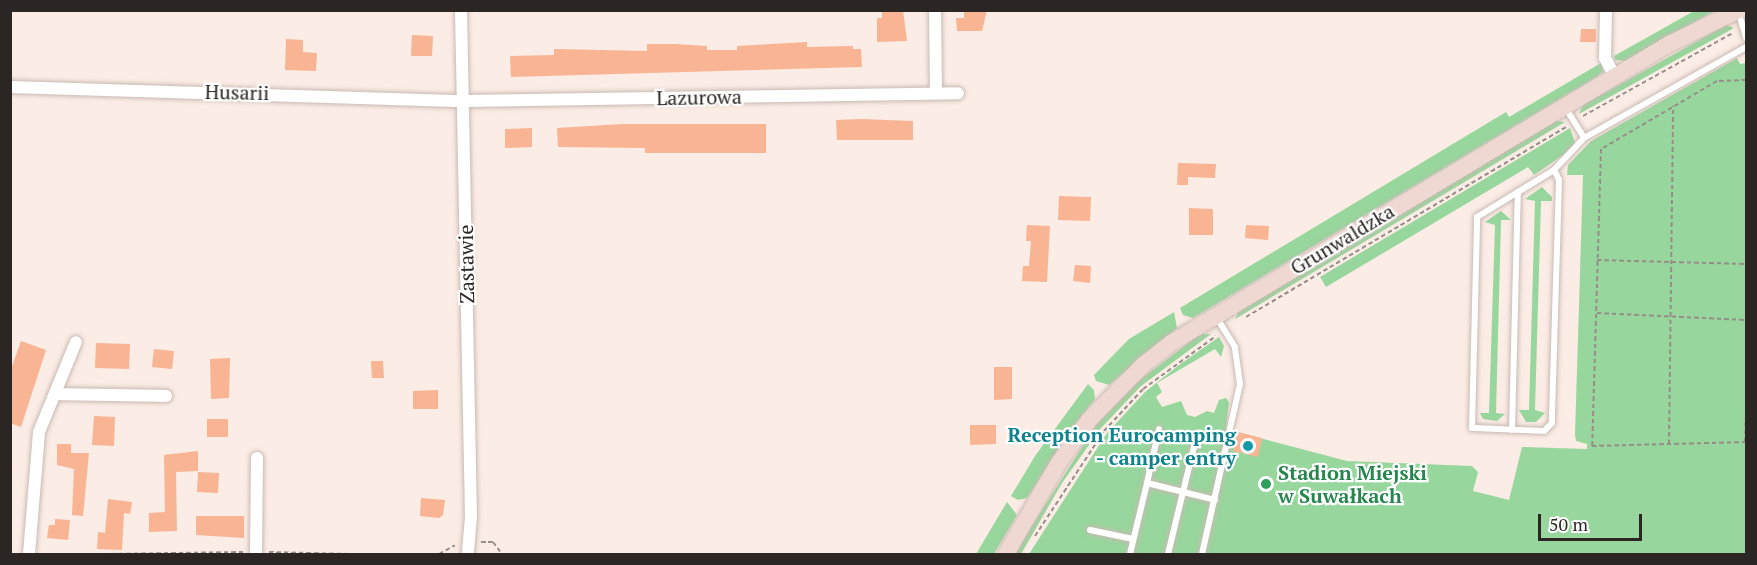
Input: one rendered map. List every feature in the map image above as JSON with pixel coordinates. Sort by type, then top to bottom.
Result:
[{"type":"main road","name":"Grunwaldzka","points":[[1007,550],[1058,464],[1111,395],[1143,365],[1215,315],[1564,107],[1694,31],[1738,11]]},
{"type":"street","name":"Zastawie","points":[[461,10],[471,517],[468,548]]},
{"type":"street","points":[[935,10],[936,93]]},
{"type":"street","points":[[1606,10],[1605,58],[1615,77]]},
{"type":"street","name":"Husarii","points":[[10,87],[462,100]]},
{"type":"street","name":"Lazurowa","points":[[462,100],[958,93]]},
{"type":"street","points":[[29,555],[39,432],[76,342]]},
{"type":"street","points":[[55,394],[166,396]]},
{"type":"street","points":[[256,553],[257,458]]},
{"type":"street","name":"Zastawie","points":[[471,517],[477,555]]},
{"type":"lane","points":[[1738,11],[1746,38]]},
{"type":"lane","points":[[1554,170],[1559,180],[1552,423],[1544,431],[1472,428],[1477,217],[1554,170],[1584,138],[1746,47]]},
{"type":"lane","points":[[1564,107],[1584,138]]},
{"type":"lane","points":[[1512,430],[1518,192]]},
{"type":"lane","points":[[1202,555],[1240,384],[1235,347],[1215,315]]},
{"type":"lane","points":[[1130,555],[1159,429]]},
{"type":"lane","points":[[1168,555],[1197,438]]},
{"type":"lane","points":[[1147,483],[1215,500]]},
{"type":"lane","points":[[1090,530],[1133,540]]},
{"type":"path","points":[[1030,546],[1104,431],[1143,389],[1225,330],[1574,121],[1696,50],[1743,28]]},
{"type":"path","points":[[1746,80],[1717,81],[1601,149],[1592,446],[1746,442],[1746,411]]},
{"type":"path","points":[[1669,444],[1673,106]]},
{"type":"path","points":[[1597,260],[1746,264]]},
{"type":"path","points":[[1596,313],[1746,320]]},
{"type":"path","points":[[439,555],[460,542],[468,548]]},
{"type":"path","points":[[493,542],[502,555]]},
{"type":"path","points":[[104,555],[256,553],[350,555]]},
{"type":"green space","points":[[1694,11],[1714,11],[1625,61],[1615,60],[1614,56]]},
{"type":"green space","points":[[1726,25],[1734,28],[1579,114],[1583,105]]},
{"type":"green space","points":[[1737,58],[1740,64],[1746,63],[1746,554],[1029,554],[1107,433],[1145,392],[1179,365],[1219,337],[1224,346],[1221,357],[1215,349],[1157,383],[1162,392],[1156,397],[1162,407],[1181,401],[1187,415],[1195,417],[1207,411],[1214,413],[1219,400],[1226,398],[1229,402],[1226,429],[1347,461],[1472,466],[1478,472],[1473,491],[1509,500],[1522,447],[1587,449],[1587,444],[1576,441],[1575,435],[1583,175],[1567,175],[1568,165],[1591,141]]},
{"type":"green space","points":[[1601,63],[1603,71],[1598,76],[1193,318],[1183,315],[1180,308],[1506,112],[1509,117]]},
{"type":"green space","points":[[1556,121],[1565,122],[1235,319],[1240,309]]},
{"type":"green space","points":[[1570,128],[1576,146],[1534,175],[1528,167],[1326,287],[1320,277]]},
{"type":"green space","points":[[1542,187],[1552,197],[1552,201],[1541,201],[1535,410],[1545,413],[1536,422],[1526,422],[1519,410],[1529,410],[1535,201],[1525,199]]},
{"type":"green space","points":[[1501,211],[1511,220],[1501,220],[1496,413],[1505,414],[1497,421],[1483,419],[1480,413],[1489,413],[1495,225],[1485,222]]},
{"type":"green space","points":[[1174,312],[1177,328],[1109,385],[1096,381],[1094,375],[1129,339]]},
{"type":"green space","points":[[1200,334],[1211,334],[1141,386],[1101,428],[1062,483],[1021,554],[1014,554],[1096,425],[1137,382]]},
{"type":"green space","points":[[1088,384],[1094,390],[1095,399],[1072,428],[1027,498],[1018,500],[1011,496],[1035,456]]},
{"type":"green space","points":[[1007,502],[1017,515],[994,554],[976,554]]},
{"type":"building","points":[[882,10],[903,10],[907,41],[877,42],[877,18],[882,18]]},
{"type":"building","points":[[964,10],[987,10],[982,31],[957,31],[956,18],[964,18]]},
{"type":"building","points":[[1581,29],[1596,29],[1596,42],[1580,42]]},
{"type":"building","points":[[412,35],[433,36],[432,56],[411,56]]},
{"type":"building","points":[[286,39],[303,40],[303,52],[317,53],[316,71],[285,70]]},
{"type":"building","points":[[807,42],[807,47],[853,46],[853,49],[861,49],[862,67],[511,77],[510,56],[554,55],[554,49],[647,51],[647,44],[675,44],[707,46],[707,50],[737,50],[737,46]]},
{"type":"building","points":[[836,120],[913,121],[913,140],[837,140]]},
{"type":"building","points":[[623,124],[766,124],[766,153],[645,153],[645,148],[558,147],[557,128]]},
{"type":"building","points":[[532,128],[532,147],[505,148],[505,129]]},
{"type":"building","points":[[1178,163],[1216,164],[1215,178],[1188,177],[1188,185],[1177,185]]},
{"type":"building","points":[[1059,196],[1091,197],[1090,221],[1058,220]]},
{"type":"building","points":[[1189,208],[1213,209],[1213,235],[1189,235]]},
{"type":"building","points":[[1027,225],[1050,226],[1047,282],[1022,281],[1023,266],[1029,266],[1031,241],[1026,241]]},
{"type":"building","points":[[1246,225],[1269,226],[1268,240],[1245,238]]},
{"type":"building","points":[[1075,265],[1091,266],[1090,283],[1073,281]]},
{"type":"building","points":[[21,341],[46,350],[21,427],[10,423],[10,372]]},
{"type":"building","points":[[96,343],[130,344],[129,369],[95,368]]},
{"type":"building","points":[[154,349],[174,351],[172,369],[152,367]]},
{"type":"building","points":[[230,358],[229,398],[211,399],[210,359]]},
{"type":"building","points":[[371,361],[383,361],[384,378],[372,378]]},
{"type":"building","points":[[994,367],[1012,367],[1012,399],[994,400]]},
{"type":"building","points":[[438,390],[438,409],[413,409],[413,391]]},
{"type":"building","points":[[94,416],[115,417],[114,446],[92,445]]},
{"type":"building","points":[[207,419],[228,419],[228,437],[207,437]]},
{"type":"building","points":[[970,425],[996,425],[996,444],[970,445]]},
{"type":"building","name":"Reception Eurocamping - camper entry","points":[[1238,432],[1262,438],[1258,457],[1233,451]]},
{"type":"building","points":[[57,444],[71,444],[71,453],[89,453],[83,516],[72,515],[74,469],[57,465]]},
{"type":"building","points":[[198,451],[198,471],[176,472],[177,531],[149,532],[149,513],[165,512],[164,455]]},
{"type":"building","points":[[198,472],[219,473],[218,493],[197,492]]},
{"type":"building","points":[[421,498],[445,500],[443,515],[439,518],[420,516]]},
{"type":"building","points":[[108,499],[132,502],[130,514],[124,513],[122,550],[97,549],[98,532],[105,533]]},
{"type":"building","points":[[196,516],[244,516],[244,538],[196,535]]},
{"type":"building","points":[[55,519],[70,520],[68,540],[47,538],[49,525],[55,525]]},
{"type":"place","name":"Reception Eurocamping - camper entry","points":[[1248,446]]},
{"type":"place","name":"Stadion Miejski w Suwałkach","points":[[1266,484]]}]
